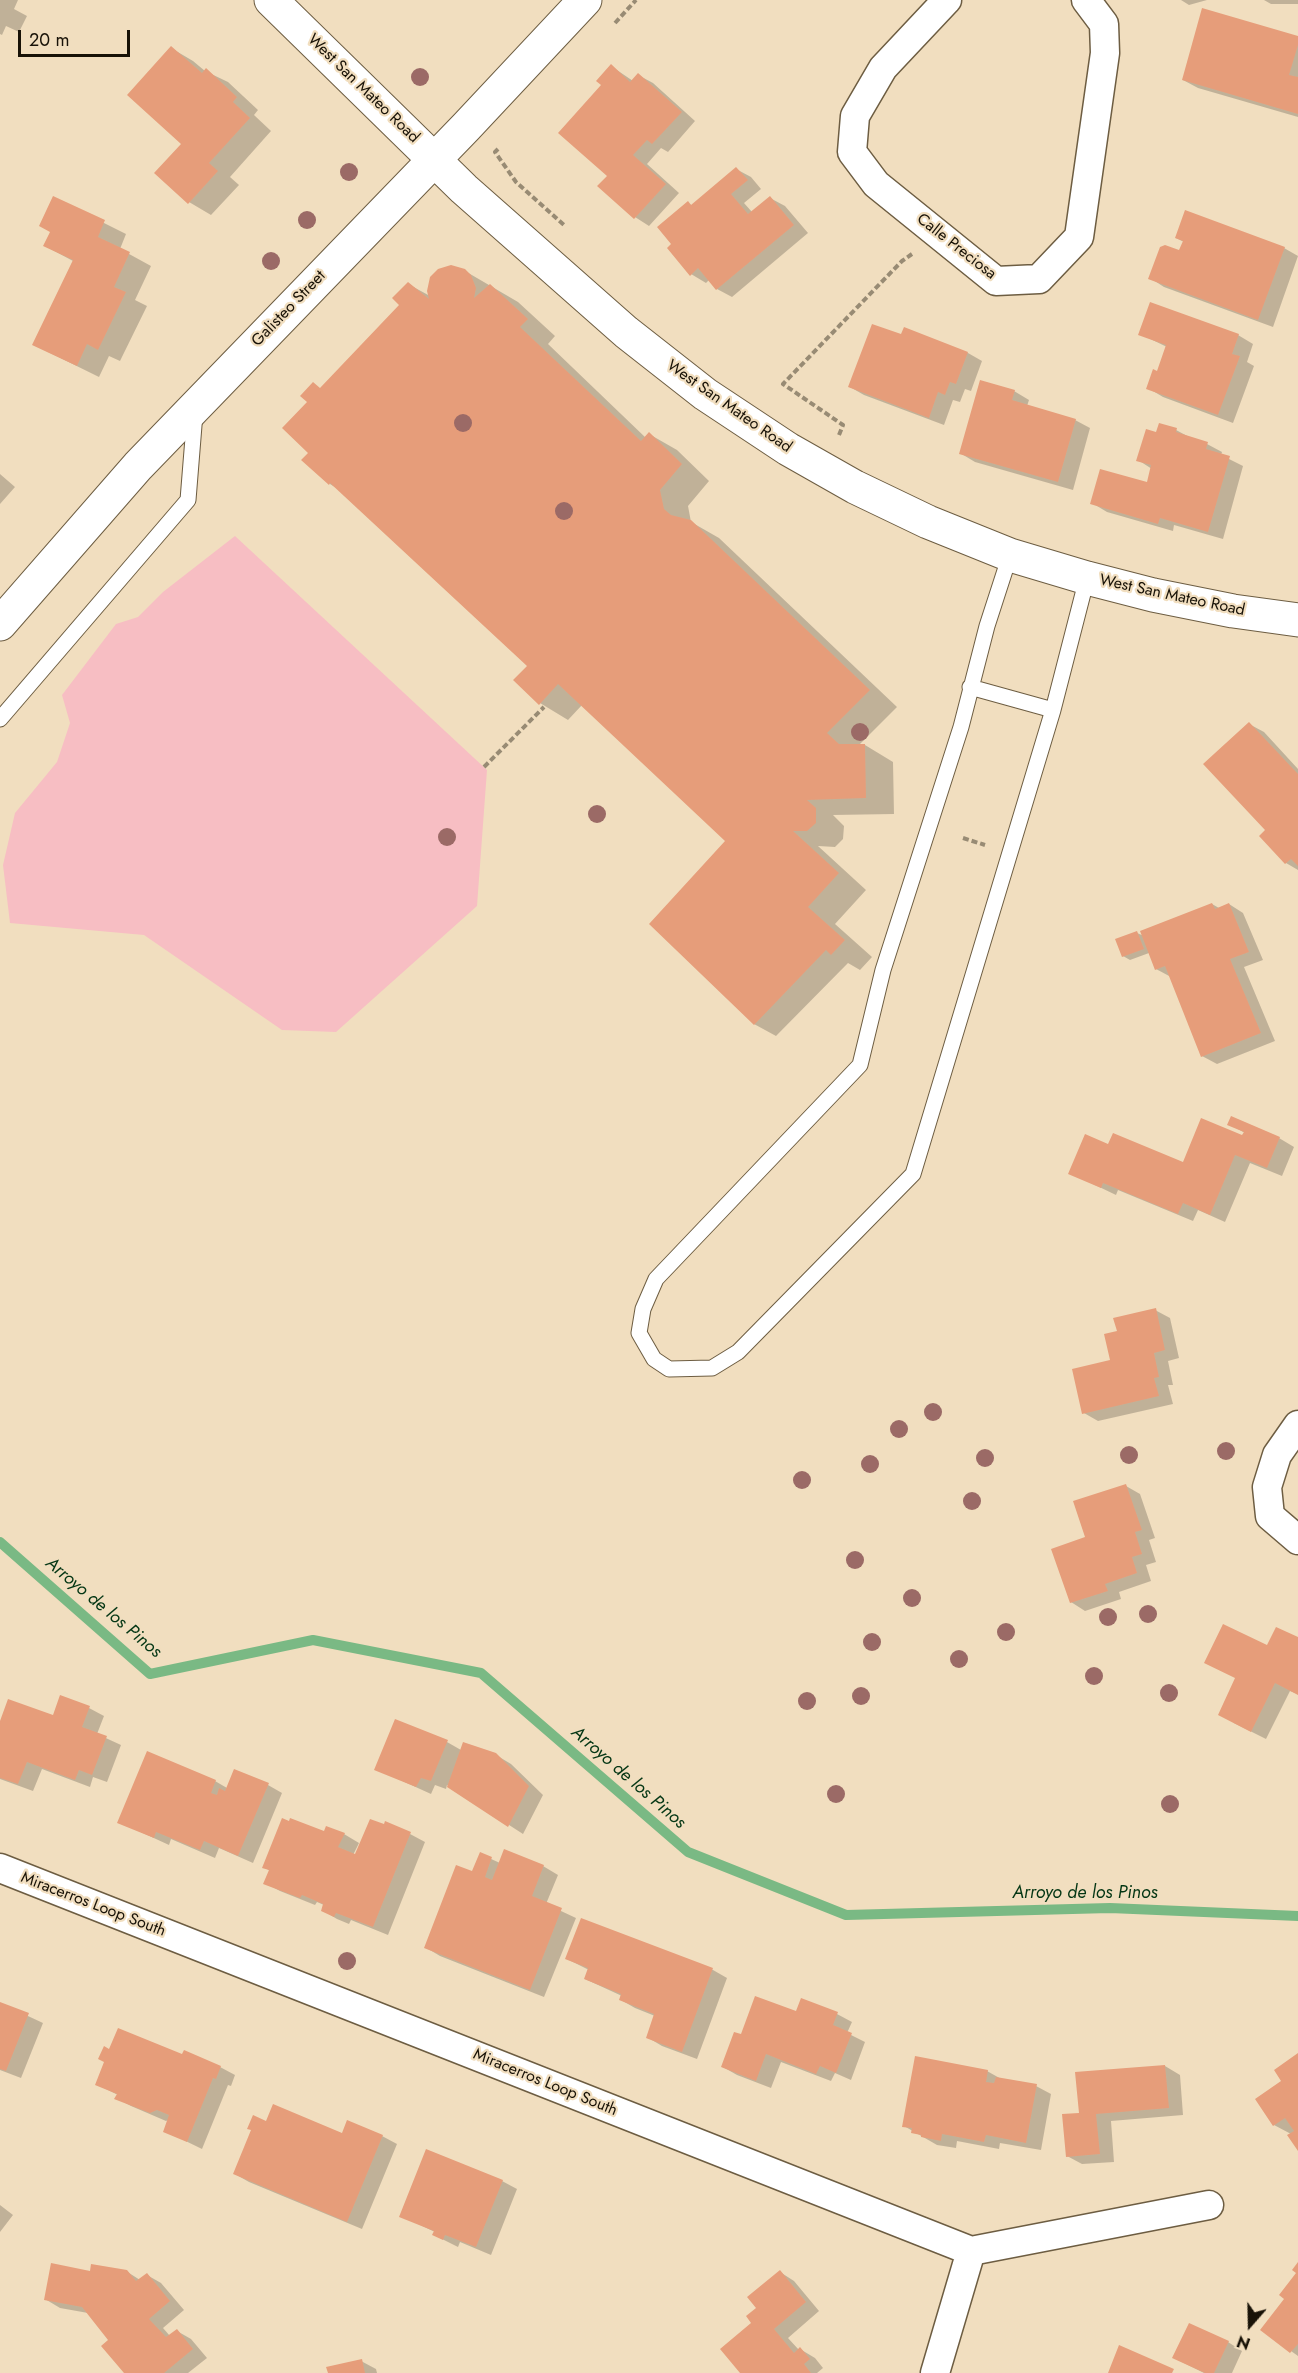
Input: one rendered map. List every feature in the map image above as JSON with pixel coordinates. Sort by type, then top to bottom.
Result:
[{"type":"street","name":"West San Mateo Road","points":[[271,0],[464,189],[626,332],[741,419],[855,487],[928,522],[1010,555],[1153,595],[1298,620]]},
{"type":"street","name":"Galisteo Street","points":[[0,624],[138,466],[196,404],[435,159],[585,0]]},
{"type":"street","name":"Calle Preciosa","points":[[947,0],[883,68],[855,116],[852,152],[876,183],[996,281],[1038,279],[1079,237],[1105,53],[1104,24],[1086,0]]},
{"type":"street","points":[[1298,1425],[1277,1455],[1267,1487],[1270,1516],[1298,1540]]},
{"type":"street","name":"Miracerros Loop South","points":[[0,1868],[971,2251]]},
{"type":"street","points":[[935,2373],[971,2251],[1209,2205]]},
{"type":"lane","points":[[0,719],[188,500],[196,404]]},
{"type":"lane","points":[[1010,555],[930,829],[883,970],[860,1065],[656,1279],[643,1309],[639,1333],[654,1359],[669,1369],[712,1368],[738,1352],[913,1174],[1053,710],[1086,578]]},
{"type":"lane","points":[[970,687],[1053,710]]},
{"type":"path","points":[[495,152],[516,182],[567,228]]},
{"type":"path","points":[[839,435],[843,425],[783,384],[902,261],[939,234]]},
{"type":"path","points":[[830,430],[848,440]]},
{"type":"path","points":[[484,767],[544,707]]},
{"type":"path","points":[[963,838],[990,846]]},
{"type":"shaded area","points":[[235,536],[487,770],[477,906],[336,1032],[282,1030],[144,935],[10,923],[3,865],[15,813],[57,762],[70,723],[62,695],[116,624],[138,617],[163,592]]},
{"type":"building","points":[[1202,8],[1298,36],[1298,45],[1289,75],[1298,77],[1298,114],[1182,80]]},
{"type":"building","points":[[171,46],[202,73],[206,68],[237,97],[233,102],[250,118],[209,163],[218,171],[188,204],[154,173],[181,144],[127,95]]},
{"type":"building","points":[[611,64],[630,82],[638,73],[682,112],[652,144],[647,140],[633,155],[666,184],[634,219],[597,186],[607,176],[558,133],[601,85],[596,81]]},
{"type":"building","points":[[736,167],[748,180],[731,194],[748,214],[770,196],[794,225],[716,290],[698,268],[690,276],[667,248],[671,244],[657,227],[688,201],[691,205]]},
{"type":"building","points":[[53,196],[105,220],[98,237],[130,252],[114,287],[126,292],[98,350],[87,344],[77,366],[32,345],[73,260],[43,246],[50,232],[39,226]]},
{"type":"building","points":[[1185,210],[1285,247],[1258,320],[1148,279],[1160,247],[1165,245],[1179,250],[1183,241],[1175,238]]},
{"type":"building","points":[[451,265],[465,269],[471,275],[476,288],[474,298],[490,284],[528,319],[520,327],[641,441],[649,432],[682,464],[660,490],[664,509],[671,515],[691,520],[870,690],[827,733],[839,744],[865,744],[866,798],[807,800],[816,808],[816,823],[807,831],[793,831],[839,873],[808,907],[845,940],[831,955],[826,950],[754,1025],[649,924],[725,841],[558,684],[539,705],[513,680],[527,666],[330,483],[329,485],[301,460],[308,453],[282,428],[307,402],[300,396],[313,382],[320,388],[399,305],[392,298],[408,282],[429,299],[427,291],[430,277],[438,269]]},
{"type":"building","points":[[1150,302],[1239,334],[1232,354],[1240,356],[1218,415],[1146,389],[1153,369],[1157,371],[1166,345],[1138,335]]},
{"type":"building","points":[[872,324],[901,334],[904,327],[968,352],[956,384],[950,382],[945,395],[938,392],[929,418],[848,387]]},
{"type":"building","points":[[980,380],[1015,390],[1012,400],[1076,419],[1058,482],[959,454]]},
{"type":"building","points":[[1159,423],[1177,428],[1176,432],[1208,442],[1206,449],[1230,456],[1208,532],[1160,518],[1158,524],[1090,504],[1100,469],[1147,482],[1151,465],[1136,461],[1146,429],[1156,432]]},
{"type":"building","points":[[1249,722],[1298,774],[1298,866],[1291,859],[1285,864],[1259,836],[1265,830],[1203,764]]},
{"type":"building","points":[[1212,903],[1215,909],[1229,903],[1249,952],[1230,959],[1261,1033],[1201,1057],[1165,966],[1155,970],[1140,931]]},
{"type":"building","points":[[1137,931],[1144,949],[1122,957],[1115,939]]},
{"type":"building","points":[[1231,1116],[1280,1137],[1267,1168],[1235,1155],[1210,1215],[1183,1203],[1178,1214],[1103,1183],[1101,1188],[1068,1174],[1085,1134],[1108,1144],[1113,1133],[1183,1162],[1201,1118],[1242,1135],[1244,1132],[1227,1125]]},
{"type":"building","points":[[1156,1308],[1165,1350],[1154,1353],[1159,1377],[1154,1378],[1159,1396],[1082,1414],[1072,1369],[1110,1360],[1104,1334],[1117,1331],[1113,1318]]},
{"type":"building","points":[[1126,1484],[1142,1530],[1135,1532],[1142,1554],[1132,1557],[1137,1573],[1105,1584],[1108,1591],[1070,1603],[1051,1549],[1085,1537],[1073,1501]]},
{"type":"building","points":[[1223,1624],[1267,1645],[1276,1627],[1298,1637],[1298,1695],[1275,1683],[1251,1732],[1218,1715],[1235,1678],[1204,1663]]},
{"type":"building","points":[[60,1695],[90,1706],[82,1727],[107,1736],[92,1775],[79,1770],[75,1780],[27,1762],[18,1784],[0,1778],[0,1721],[8,1699],[53,1715]]},
{"type":"building","points":[[395,1719],[448,1740],[431,1781],[421,1778],[416,1787],[374,1770]]},
{"type":"building","points":[[463,1742],[496,1753],[529,1786],[508,1827],[447,1787]]},
{"type":"building","points":[[147,1751],[216,1780],[211,1793],[217,1795],[219,1788],[225,1791],[234,1769],[269,1783],[238,1856],[204,1841],[200,1850],[156,1832],[154,1838],[117,1823]]},
{"type":"building","points":[[282,1818],[289,1821],[290,1818],[324,1831],[326,1826],[345,1833],[338,1847],[355,1854],[370,1819],[384,1824],[385,1821],[411,1832],[373,1927],[336,1913],[334,1917],[321,1911],[323,1904],[302,1895],[300,1898],[263,1884],[269,1870],[262,1868]]},
{"type":"building","points":[[504,1849],[544,1865],[532,1896],[562,1908],[530,1990],[424,1948],[456,1865],[472,1871],[480,1852],[492,1857],[485,1877],[492,1880]]},
{"type":"building","points":[[581,1918],[713,1968],[682,2052],[646,2038],[654,2014],[619,2000],[621,1994],[584,1979],[588,1968],[565,1959]]},
{"type":"building","points":[[755,1996],[796,2011],[801,1998],[838,2012],[833,2025],[852,2033],[836,2073],[820,2066],[816,2074],[766,2054],[756,2081],[721,2067],[734,2032],[741,2034]]},
{"type":"building","points":[[0,2002],[29,2013],[6,2071],[0,2069]]},
{"type":"building","points":[[118,2028],[182,2054],[184,2050],[221,2066],[216,2079],[213,2078],[187,2142],[163,2132],[169,2115],[157,2110],[150,2113],[114,2099],[117,2094],[95,2085],[104,2062],[98,2059],[104,2046],[109,2049]]},
{"type":"building","points":[[1298,2053],[1298,2151],[1287,2135],[1294,2131],[1285,2118],[1273,2126],[1255,2099],[1281,2081],[1274,2070]]},
{"type":"building","points":[[915,2056],[988,2070],[986,2082],[994,2083],[996,2077],[1037,2084],[1026,2143],[986,2135],[984,2142],[942,2134],[941,2141],[921,2137],[921,2135],[911,2133],[912,2128],[902,2127]]},
{"type":"building","points":[[1165,2065],[1169,2108],[1096,2114],[1100,2154],[1066,2157],[1062,2114],[1079,2113],[1075,2072]]},
{"type":"building","points":[[273,2104],[342,2133],[347,2120],[383,2135],[347,2222],[233,2174],[251,2130],[247,2129],[253,2115],[266,2121]]},
{"type":"building","points":[[426,2149],[503,2180],[476,2247],[445,2235],[443,2240],[432,2235],[434,2231],[399,2217]]},
{"type":"building","points":[[1298,2262],[1298,2344],[1290,2353],[1260,2330],[1284,2299],[1279,2295],[1296,2273],[1292,2270]]},
{"type":"building","points":[[51,2263],[90,2271],[91,2264],[127,2270],[136,2281],[147,2273],[170,2301],[149,2319],[166,2337],[177,2329],[193,2349],[164,2373],[124,2373],[101,2346],[108,2340],[82,2307],[44,2300]]},
{"type":"building","points":[[780,2270],[806,2302],[774,2329],[794,2353],[800,2347],[810,2359],[804,2364],[811,2373],[740,2373],[720,2349],[751,2323],[746,2316],[756,2308],[747,2297]]},
{"type":"building","points":[[1189,2323],[1229,2341],[1214,2373],[1205,2373],[1172,2358]]},
{"type":"building","points":[[1119,2345],[1174,2369],[1172,2373],[1108,2373]]},
{"type":"building","points":[[362,2359],[365,2373],[328,2373],[326,2367]]},
{"type":"waterway","name":"Arroyo de los Pinos","points":[[0,1542],[150,1674],[313,1640],[481,1673],[688,1852],[846,1915],[1110,1908],[1298,1916]]}]
